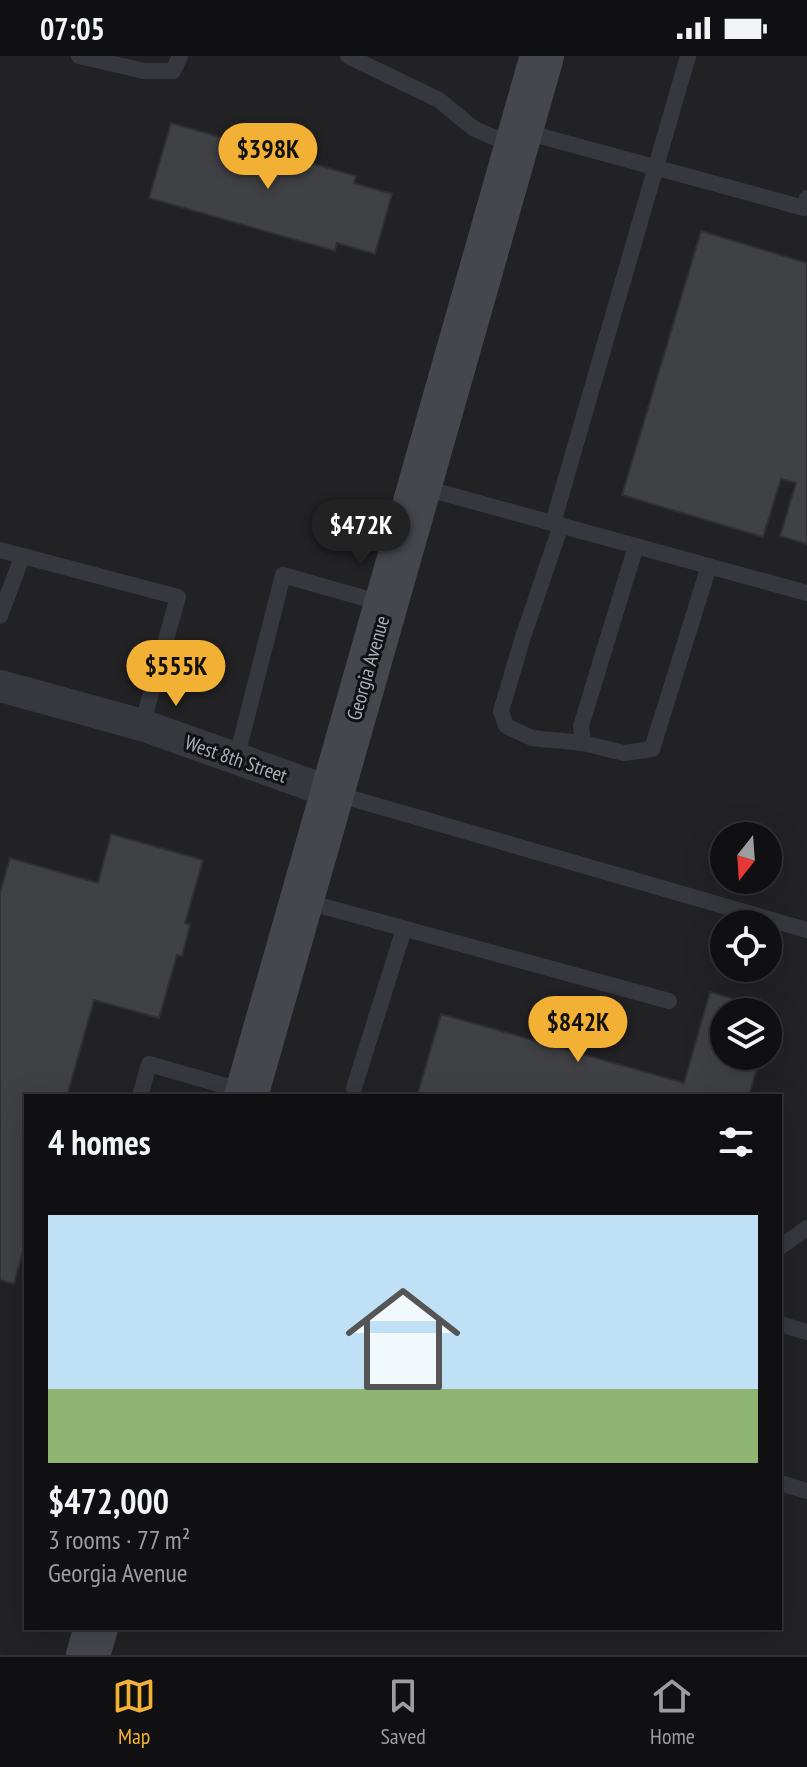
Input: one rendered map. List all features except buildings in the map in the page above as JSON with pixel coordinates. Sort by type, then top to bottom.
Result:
[{"type":"street","name":"Georgia Avenue","points":[[247,1094],[542,56]]},
{"type":"street","name":"West 8th Street","points":[[0,686],[142,725],[333,793]]},
{"type":"street","points":[[88,1655],[95,1630]]},
{"type":"lane","points":[[79,56],[144,71],[173,71],[180,56]]},
{"type":"lane","points":[[348,56],[439,100],[473,128],[655,167],[804,208],[807,198]]},
{"type":"lane","points":[[688,56],[557,524],[501,711],[506,726],[532,738],[583,743],[624,753],[652,749],[709,566]]},
{"type":"lane","points":[[419,486],[807,593]]},
{"type":"lane","points":[[583,743],[581,726],[636,546]]},
{"type":"lane","points":[[0,550],[178,597],[142,725]]},
{"type":"lane","points":[[0,616],[22,557]]},
{"type":"lane","points":[[236,760],[283,575],[386,604]]},
{"type":"lane","points":[[333,793],[807,930]]},
{"type":"lane","points":[[302,900],[669,1001]]},
{"type":"lane","points":[[354,1088],[404,929]]},
{"type":"lane","points":[[141,1094],[149,1064],[247,1094]]},
{"type":"lane","points":[[782,1246],[807,1228]]},
{"type":"lane","points":[[782,1325],[807,1332]]},
{"type":"lane","points":[[782,1484],[807,1491]]},
{"type":"shaded area","points":[[0,56],[807,56],[807,1655],[0,1655]]}]
